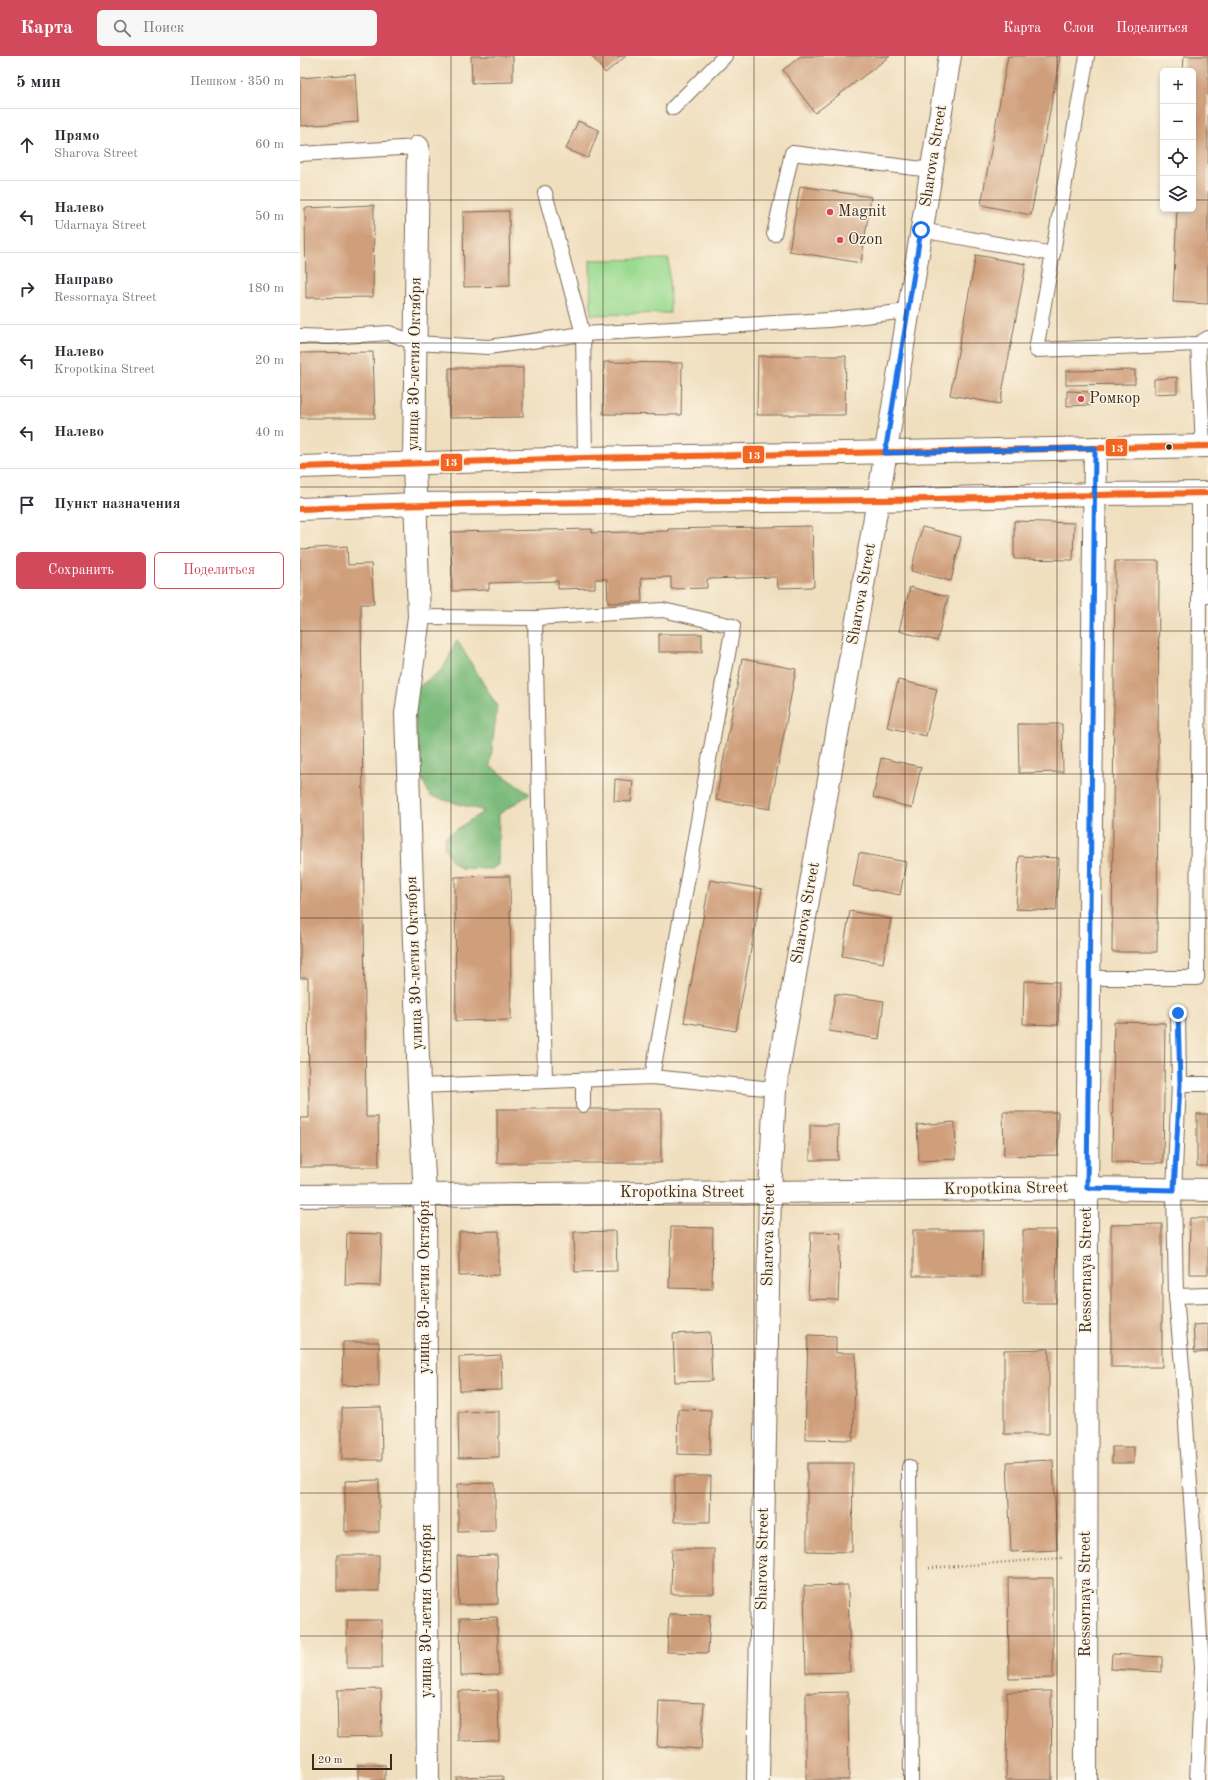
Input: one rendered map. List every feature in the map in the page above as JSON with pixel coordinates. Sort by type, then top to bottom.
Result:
[{"type":"street","name":"Sharova Street","points":[[758,1780],[770,1192],[775,1089],[878,500],[950,56]]},
{"type":"street","name":"улица 30-летия Октября","points":[[418,147],[414,462],[419,617],[406,714],[419,1086],[425,1195],[428,1780]]},
{"type":"street","points":[[300,467],[414,462],[585,458],[1205,446]]},
{"type":"street","name":"Ressornaya Street","points":[[1086,1780],[1087,1188],[1095,448]]},
{"type":"street","points":[[300,509],[416,504],[878,500],[1095,494],[1203,494]]},
{"type":"street","name":"Kropotkina Street","points":[[300,1196],[1087,1188],[1208,1190]]},
{"type":"lane","points":[[673,108],[725,56]]},
{"type":"lane","points":[[1087,56],[1036,350],[1203,341],[1205,446]]},
{"type":"lane","points":[[300,154],[418,147]]},
{"type":"lane","points":[[774,234],[792,153],[931,170]]},
{"type":"lane","points":[[545,193],[584,334],[585,458]]},
{"type":"lane","points":[[921,230],[1053,254]]},
{"type":"lane","points":[[300,336],[330,337],[389,333],[415,343],[488,347],[584,334],[829,320],[908,311]]},
{"type":"lane","points":[[1090,978],[1197,978],[1204,596],[1203,494]]},
{"type":"lane","points":[[419,617],[536,618],[662,610],[733,626],[652,1077]]},
{"type":"lane","points":[[536,618],[545,1081]]},
{"type":"lane","points":[[1178,1013],[1180,1084],[1174,1190],[1176,1296],[1183,1378],[1202,1667],[1197,1780]]},
{"type":"lane","points":[[419,1086],[652,1077],[775,1089]]},
{"type":"lane","points":[[583,1080],[583,1105]]},
{"type":"lane","points":[[1180,1084],[1208,1084]]},
{"type":"lane","points":[[1176,1296],[1208,1295]]},
{"type":"lane","points":[[908,1467],[911,1780]]},
{"type":"path","points":[[910,1569],[1086,1556]]},
{"type":"green space","points":[[669,259],[670,313],[591,315],[590,260]]},
{"type":"green space","points":[[457,640],[497,706],[490,766],[530,794],[499,814],[498,865],[491,869],[461,868],[453,863],[444,846],[445,837],[484,811],[430,796],[418,769],[414,690],[443,669]]},
{"type":"building","points":[[471,56],[513,56],[513,82],[472,83]]},
{"type":"building","points":[[592,56],[626,56],[605,73]]},
{"type":"building","points":[[801,56],[890,56],[815,113],[783,70]]},
{"type":"building","points":[[1008,56],[1060,56],[1031,215],[981,205]]},
{"type":"building","points":[[1184,56],[1208,56],[1208,304],[1173,302],[1177,212],[1196,212],[1196,68],[1183,68]]},
{"type":"building","points":[[355,74],[358,122],[300,126],[300,78]]},
{"type":"building","points":[[578,121],[599,130],[588,158],[566,149]]},
{"type":"building","points":[[800,186],[871,197],[861,263],[789,251]]},
{"type":"building","points":[[374,205],[373,297],[306,298],[305,208]]},
{"type":"building","points":[[509,211],[510,286],[464,287],[463,212]]},
{"type":"building","points":[[976,255],[1026,264],[1000,404],[950,395]]},
{"type":"building","points":[[373,352],[375,418],[300,418],[300,353]]},
{"type":"building","points":[[758,356],[846,356],[845,415],[757,415]]},
{"type":"building","points":[[604,362],[682,363],[681,415],[603,414]]},
{"type":"building","points":[[449,368],[523,368],[523,417],[449,418]]},
{"type":"building","points":[[1135,370],[1135,384],[1066,385],[1066,371]]},
{"type":"building","points":[[1177,377],[1177,393],[1154,394],[1154,379]]},
{"type":"building","points":[[1067,391],[1091,392],[1091,405],[1067,406]]},
{"type":"building","points":[[1014,521],[1074,523],[1073,560],[1014,559]]},
{"type":"building","points":[[812,526],[814,587],[778,588],[777,577],[707,579],[707,588],[671,589],[671,577],[641,578],[642,602],[608,603],[607,579],[595,579],[595,588],[558,589],[558,581],[489,583],[489,590],[452,591],[451,532],[592,529],[592,533],[668,531],[668,529]]},
{"type":"building","points":[[922,527],[961,537],[951,581],[911,571]]},
{"type":"building","points":[[347,546],[348,565],[371,564],[374,604],[361,604],[366,1117],[378,1117],[379,1167],[300,1167],[300,1118],[309,1118],[308,978],[300,978],[300,549]]},
{"type":"building","points":[[1115,561],[1159,561],[1157,952],[1112,952]]},
{"type":"building","points":[[910,587],[948,597],[937,641],[899,631]]},
{"type":"building","points":[[659,634],[702,634],[702,652],[659,652]]},
{"type":"building","points":[[742,659],[796,669],[770,809],[716,800]]},
{"type":"building","points":[[898,680],[937,689],[926,736],[887,727]]},
{"type":"building","points":[[1018,724],[1062,724],[1063,772],[1019,773]]},
{"type":"building","points":[[881,758],[921,767],[912,808],[873,797]]},
{"type":"building","points":[[615,779],[633,781],[631,802],[614,801]]},
{"type":"building","points":[[859,853],[906,862],[900,895],[853,886]]},
{"type":"building","points":[[1019,856],[1059,858],[1056,911],[1016,909]]},
{"type":"building","points":[[510,876],[511,1020],[456,1021],[455,877]]},
{"type":"building","points":[[710,880],[762,889],[736,1031],[684,1022]]},
{"type":"building","points":[[850,911],[891,919],[883,963],[842,956]]},
{"type":"building","points":[[1024,981],[1059,982],[1058,1025],[1023,1024]]},
{"type":"building","points":[[835,994],[884,1001],[879,1039],[829,1031]]},
{"type":"building","points":[[1114,1022],[1165,1023],[1163,1163],[1112,1162]]},
{"type":"building","points":[[497,1109],[661,1109],[661,1163],[497,1163]]},
{"type":"building","points":[[1003,1112],[1058,1112],[1058,1155],[1004,1156]]},
{"type":"building","points":[[1197,1114],[1208,1114],[1208,1166],[1197,1166]]},
{"type":"building","points":[[955,1122],[956,1159],[919,1161],[917,1125]]},
{"type":"building","points":[[810,1125],[839,1125],[838,1160],[810,1160]]},
{"type":"building","points":[[1190,1218],[1208,1218],[1208,1274],[1189,1274]]},
{"type":"building","points":[[1162,1224],[1162,1367],[1111,1367],[1111,1225]]},
{"type":"building","points":[[671,1227],[713,1228],[712,1289],[669,1288]]},
{"type":"building","points":[[913,1230],[983,1230],[982,1276],[913,1276]]},
{"type":"building","points":[[1023,1230],[1057,1230],[1056,1303],[1023,1303]]},
{"type":"building","points":[[499,1231],[499,1275],[459,1276],[459,1232]]},
{"type":"building","points":[[616,1231],[617,1271],[575,1272],[574,1232]]},
{"type":"building","points":[[811,1232],[841,1233],[838,1300],[808,1299]]},
{"type":"building","points":[[347,1233],[382,1234],[380,1286],[345,1285]]},
{"type":"building","points":[[1208,1324],[1208,1352],[1195,1353],[1193,1325]]},
{"type":"building","points":[[710,1332],[712,1381],[675,1382],[673,1334]]},
{"type":"building","points":[[808,1335],[836,1336],[836,1353],[856,1353],[853,1440],[805,1439]]},
{"type":"building","points":[[343,1342],[379,1342],[379,1386],[342,1385]]},
{"type":"building","points":[[1049,1349],[1049,1434],[1004,1434],[1004,1350]]},
{"type":"building","points":[[501,1355],[502,1390],[460,1391],[459,1357]]},
{"type":"building","points":[[381,1407],[382,1460],[342,1460],[342,1408]]},
{"type":"building","points":[[678,1409],[711,1410],[710,1455],[677,1454]]},
{"type":"building","points":[[499,1411],[499,1457],[459,1458],[458,1412]]},
{"type":"building","points":[[1112,1447],[1134,1447],[1134,1463],[1112,1463]]},
{"type":"building","points":[[1053,1460],[1057,1550],[1011,1552],[1007,1462]]},
{"type":"building","points":[[807,1463],[853,1463],[852,1552],[807,1551]]},
{"type":"building","points":[[675,1476],[711,1476],[710,1522],[674,1522]]},
{"type":"building","points":[[379,1480],[379,1532],[345,1532],[345,1481]]},
{"type":"building","points":[[495,1483],[495,1531],[458,1532],[458,1484]]},
{"type":"building","points":[[672,1549],[714,1549],[714,1594],[671,1594]]},
{"type":"building","points":[[337,1555],[379,1555],[379,1591],[337,1591]]},
{"type":"building","points":[[497,1555],[498,1604],[459,1605],[457,1556]]},
{"type":"building","points":[[1008,1578],[1053,1578],[1053,1678],[1009,1679]]},
{"type":"building","points":[[848,1585],[850,1672],[806,1673],[804,1586]]},
{"type":"building","points":[[669,1614],[710,1615],[708,1653],[667,1652]]},
{"type":"building","points":[[497,1617],[499,1675],[461,1676],[460,1618]]},
{"type":"building","points":[[347,1620],[382,1620],[382,1668],[347,1668]]},
{"type":"building","points":[[1112,1654],[1162,1657],[1162,1672],[1111,1669]]},
{"type":"building","points":[[381,1689],[382,1736],[338,1737],[337,1690]]},
{"type":"building","points":[[498,1690],[499,1740],[459,1741],[458,1691]]},
{"type":"building","points":[[1051,1691],[1052,1780],[1006,1780],[1007,1692]]},
{"type":"building","points":[[848,1692],[849,1780],[806,1780],[806,1693]]},
{"type":"building","points":[[659,1701],[704,1703],[701,1749],[657,1746]]},
{"type":"building","points":[[358,1765],[385,1765],[385,1780],[358,1780]]},
{"type":"building","points":[[503,1776],[503,1780],[456,1780],[456,1777]]},
{"type":"transit line","name":"13","points":[[300,467],[585,458],[1208,446]]},
{"type":"transit line","name":"13","points":[[300,509],[516,503],[917,499],[1208,493]]},
{"type":"place","name":"Magnit","points":[[830,212]]},
{"type":"place","name":"Ozon","points":[[840,240]]},
{"type":"place","name":"Ромкор","points":[[1081,399]]},
{"type":"route","points":[[921,230],[885,453],[1095,448],[1087,1188],[1174,1190],[1180,1084],[1178,1013]]}]
